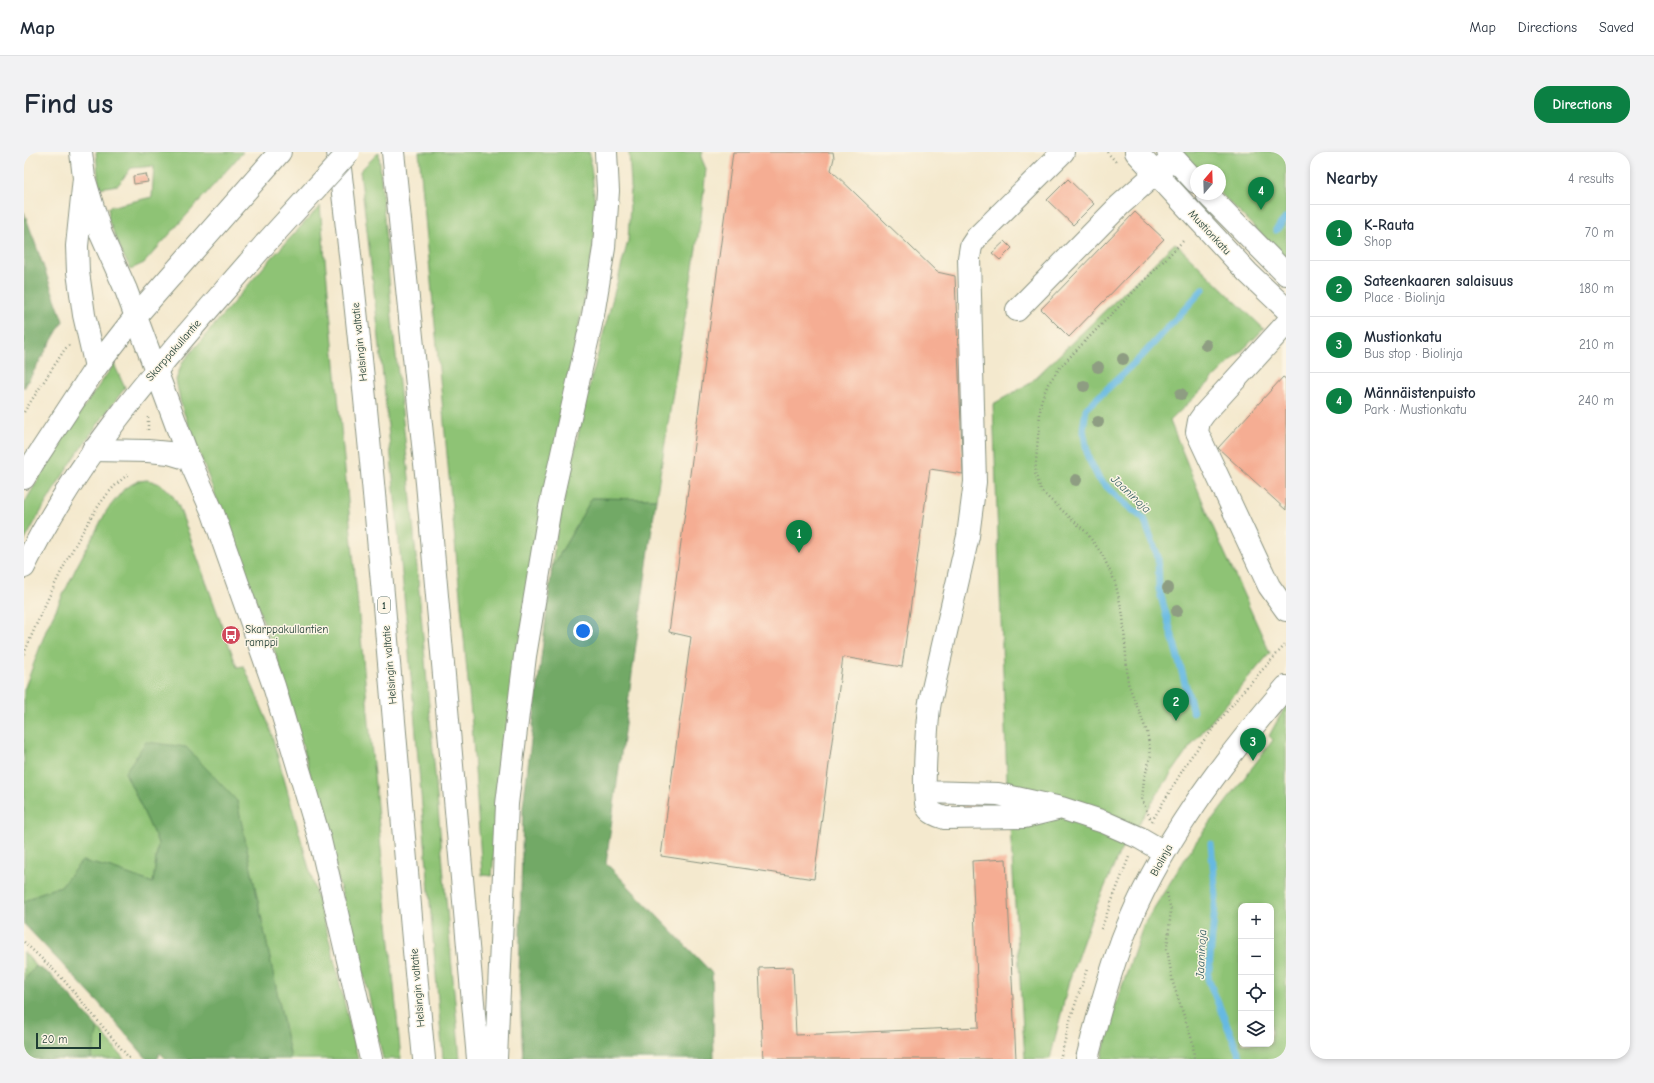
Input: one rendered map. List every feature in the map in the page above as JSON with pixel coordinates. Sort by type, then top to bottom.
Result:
[{"type":"main road","points":[[81,152],[84,178],[101,234],[135,316],[189,459],[213,513],[274,686],[320,840],[371,1059]]},
{"type":"main road","points":[[24,478],[96,367],[135,316],[280,152]]},
{"type":"main road","name":"Helsingin valtatie","points":[[338,152],[370,448],[424,1059]]},
{"type":"main road","name":"Skarppakullantie","points":[[24,567],[62,498],[93,450],[131,400],[265,244],[349,152]]},
{"type":"main road","points":[[393,152],[427,483],[478,1059]]},
{"type":"main road","points":[[496,1059],[507,804],[524,656],[546,530],[593,315],[604,248],[608,191],[606,152]]},
{"type":"main road","points":[[1064,152],[977,237],[971,246],[969,258],[976,482],[968,536],[930,702],[928,716],[925,792],[998,794],[1061,808],[1111,825],[1140,838],[1164,852]]},
{"type":"main road","name":"Mustionkatu","points":[[1136,152],[1248,273],[1286,309]]},
{"type":"main road","points":[[1017,310],[1120,205],[1156,174],[1170,155],[1190,176]]},
{"type":"main road","points":[[84,178],[77,253],[84,315],[96,367]]},
{"type":"main road","points":[[1213,200],[1286,274]]},
{"type":"main road","points":[[1286,324],[1204,414],[1199,421],[1197,432],[1269,586],[1286,610]]},
{"type":"main road","points":[[93,450],[148,451],[169,453],[189,459]]},
{"type":"main road","name":"Biolinja","points":[[1087,1059],[1122,940],[1143,892],[1164,852],[1213,780],[1259,719],[1286,687]]},
{"type":"path","points":[[1151,821],[1142,800],[1144,779],[1151,755],[1147,732],[1128,683],[1123,616],[1115,582],[1102,554],[1086,532],[1042,492],[1035,473],[1042,401],[1048,384],[1061,366],[1185,239]]},
{"type":"path","points":[[24,654],[66,562],[99,504],[117,482],[129,473],[134,472]]},
{"type":"path","points":[[1148,825],[1190,758],[1243,691],[1286,644]]},
{"type":"path","points":[[1167,890],[1171,910],[1167,950],[1173,983],[1193,1043],[1194,1059]]},
{"type":"path","points":[[24,942],[61,977],[130,1059]]},
{"type":"green space","points":[[96,152],[243,152],[144,263],[131,269],[124,257],[108,219],[109,207],[152,197],[154,166],[131,168],[118,185],[99,188]]},
{"type":"green space","points":[[379,152],[392,318],[409,477],[460,1059],[443,1059],[385,393],[360,171]]},
{"type":"green space","points":[[419,152],[589,152],[593,182],[595,211],[594,242],[584,301],[562,407],[503,751],[492,876],[482,875],[472,725]]},
{"type":"green space","points":[[629,152],[703,152],[701,157],[706,169],[701,217],[656,499],[592,498],[552,568],[556,536],[586,399],[628,241],[631,185]]},
{"type":"green space","points":[[1180,152],[1286,152],[1286,259],[1226,199],[1226,164],[1192,164]]},
{"type":"green space","points":[[320,206],[401,1059],[383,1059],[368,992],[298,729],[275,652],[181,405],[176,380],[182,363],[267,263]]},
{"type":"green space","points":[[24,212],[63,321],[24,388]]},
{"type":"green space","points":[[1175,243],[1264,329],[1170,421],[1213,527],[1270,653],[1192,744],[1120,852],[1092,916],[1069,981],[1050,1059],[1025,1059],[1007,780],[993,404],[1029,384]]},
{"type":"green space","points":[[114,364],[125,388],[71,463],[24,542],[24,504],[52,455]]},
{"type":"green space","points":[[147,480],[158,483],[167,489],[179,507],[237,667],[244,666],[269,725],[330,943],[358,1059],[291,1059],[237,801],[125,772],[158,843],[153,883],[111,868],[82,861],[61,886],[38,894],[24,902],[24,690],[47,628],[77,566],[107,510],[125,488],[138,481]]},
{"type":"green space","points":[[592,498],[656,499],[606,863],[712,973],[714,1059],[523,1059],[519,977],[523,807],[552,568]]},
{"type":"green space","points":[[1286,705],[1286,1059],[1101,1059],[1113,1012],[1144,924],[1195,843],[1273,740],[1269,736]]},
{"type":"green space","points":[[146,742],[186,747],[237,801],[291,1059],[166,1059],[160,1053],[157,1059],[147,1059],[99,1003],[24,924],[24,902],[38,894],[61,886],[82,861],[111,868],[153,883],[158,843],[125,772]]},
{"type":"green space","points":[[24,952],[36,966],[24,980]]},
{"type":"green space","points":[[36,966],[51,975],[98,1028],[91,1059],[24,1059],[24,980]]},
{"type":"green space","points":[[98,1028],[124,1059],[91,1059]]},
{"type":"building","points":[[733,152],[833,152],[834,158],[831,170],[937,272],[955,276],[963,474],[930,469],[902,667],[843,657],[814,879],[661,856],[691,637],[669,632]]},
{"type":"building","points":[[146,174],[148,182],[134,184],[133,176]]},
{"type":"building","points":[[1068,179],[1094,204],[1073,225],[1047,200]]},
{"type":"building","points":[[1135,212],[1164,239],[1069,337],[1041,309]]},
{"type":"building","points":[[1005,241],[1012,248],[1000,260],[992,253]]},
{"type":"building","points":[[1283,377],[1286,379],[1286,510],[1218,448]]},
{"type":"building","points":[[964,804],[981,804],[981,814],[964,814]]},
{"type":"building","points":[[1006,859],[1016,1059],[763,1059],[759,968],[793,967],[796,1035],[979,1027],[972,861]]},
{"type":"waterway","name":"Jaaninoja","points":[[1276,230],[1286,218]]},
{"type":"waterway","name":"Jaaninoja","points":[[1193,712],[1159,589],[1158,557],[1144,519],[1124,503],[1099,479],[1088,457],[1083,429],[1086,409],[1142,356],[1203,289]]},
{"type":"waterway","name":"Jaaninoja","points":[[1211,844],[1216,896],[1208,979],[1241,1059]]},
{"type":"place","name":"Männäistenpuisto","points":[[1261,210]]},
{"type":"place","name":"K-Rauta","points":[[799,553]]},
{"type":"place","name":"Skarppakullantien ramppi","points":[[231,635]]},
{"type":"place","name":"Sateenkaaren salaisuus","points":[[1176,721]]},
{"type":"place","name":"Mustionkatu","points":[[1253,761]]}]
